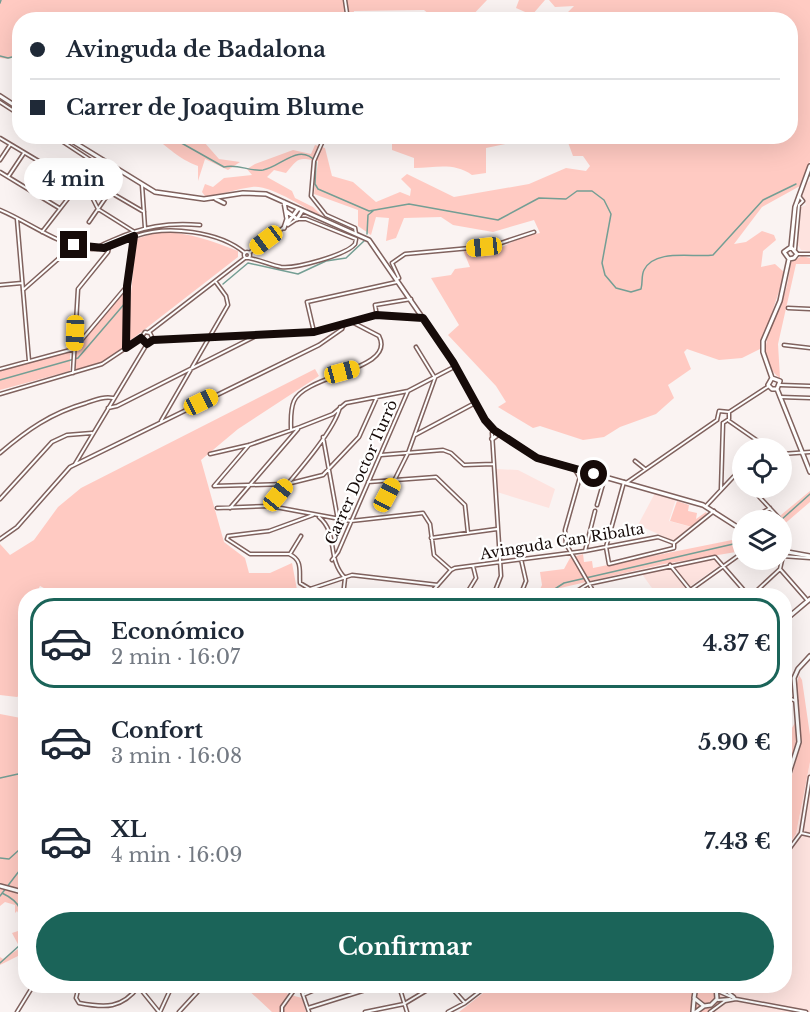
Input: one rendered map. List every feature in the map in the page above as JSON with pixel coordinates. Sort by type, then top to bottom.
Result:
[{"type":"street","points":[[0,138],[78,185]]},
{"type":"street","points":[[0,160],[10,144]]},
{"type":"street","points":[[66,144],[92,161],[94,165]]},
{"type":"street","points":[[77,144],[142,185],[161,194],[224,202]]},
{"type":"street","points":[[321,144],[314,160],[310,191],[314,200],[328,217],[355,228],[356,234]]},
{"type":"street","points":[[8,177],[24,153]]},
{"type":"street","points":[[92,161],[95,155]]},
{"type":"street","points":[[42,232],[94,165],[100,164],[103,160]]},
{"type":"street","points":[[100,164],[108,191],[144,212]]},
{"type":"street","points":[[796,254],[793,248],[797,205],[810,166]]},
{"type":"street","points":[[0,172],[59,208]]},
{"type":"street","points":[[83,178],[98,209],[133,231]]},
{"type":"street","points":[[142,185],[145,228]]},
{"type":"street","points":[[89,222],[108,191]]},
{"type":"street","points":[[214,199],[257,192],[356,234],[375,246],[456,366],[475,403],[491,426],[537,458],[706,506],[732,522]]},
{"type":"street","points":[[284,202],[286,211],[284,228]]},
{"type":"street","points":[[0,210],[42,232],[74,245],[97,249],[109,247],[134,236],[162,230],[186,231],[222,242],[247,253]]},
{"type":"street","points":[[247,253],[284,228],[300,210]]},
{"type":"street","points":[[247,258],[280,267],[293,266],[351,249],[355,244],[356,239],[306,219],[295,218],[286,211]]},
{"type":"street","points":[[306,219],[315,217]]},
{"type":"street","points":[[17,219],[29,361]]},
{"type":"street","points":[[97,249],[133,231],[145,228],[178,223],[200,225]]},
{"type":"street","points":[[398,280],[392,263],[405,254],[492,246],[534,232]]},
{"type":"street","points":[[126,348],[127,286],[134,236]]},
{"type":"street","points":[[23,290],[74,245]]},
{"type":"street","points":[[73,373],[78,289],[108,252],[109,247]]},
{"type":"street","points":[[606,547],[625,483],[717,420],[719,411],[729,412],[769,386],[772,378],[763,352],[763,341],[780,301],[789,259],[784,252],[793,248]]},
{"type":"street","points":[[247,253],[247,258]]},
{"type":"street","points":[[247,253],[247,258]]},
{"type":"street","points":[[796,254],[810,254]]},
{"type":"street","points":[[789,259],[794,258],[796,254]]},
{"type":"street","points":[[0,394],[102,364],[141,338],[143,333],[149,332],[247,258]]},
{"type":"street","points":[[314,332],[307,302],[398,280]]},
{"type":"street","points":[[161,421],[228,305],[226,296],[215,281]]},
{"type":"street","points":[[0,285],[22,283]]},
{"type":"street","points":[[0,369],[74,349],[127,286]]},
{"type":"street","points":[[376,315],[375,305],[411,299]]},
{"type":"street","points":[[788,308],[810,309]]},
{"type":"street","points":[[75,465],[147,344],[153,340],[314,332],[376,315],[423,318]]},
{"type":"street","points":[[291,430],[294,400],[304,389],[320,380],[365,365],[380,350],[379,336],[351,322]]},
{"type":"street","points":[[0,539],[17,527],[64,472],[75,465],[319,345],[342,329],[344,324]]},
{"type":"street","points":[[149,332],[153,340]]},
{"type":"street","points":[[108,408],[114,408],[258,335]]},
{"type":"street","points":[[141,338],[147,344]]},
{"type":"street","points":[[784,345],[810,348]]},
{"type":"street","points":[[416,347],[435,378]]},
{"type":"street","points":[[210,454],[249,445],[300,427],[333,414],[346,403],[408,391],[456,366]]},
{"type":"street","points":[[387,495],[408,453],[435,378]]},
{"type":"street","points":[[772,378],[779,379],[780,385],[777,389]]},
{"type":"street","points":[[780,385],[810,386]]},
{"type":"street","points":[[769,386],[777,389],[810,472]]},
{"type":"street","name":"Carrer Doctor Turrò","points":[[332,560],[408,391]]},
{"type":"street","points":[[0,453],[30,427],[55,412],[104,397],[114,398]]},
{"type":"street","points":[[249,445],[214,486],[287,484],[311,480],[330,470],[360,437],[377,397]]},
{"type":"street","points":[[780,397],[810,398]]},
{"type":"street","points":[[415,435],[475,403]]},
{"type":"street","points":[[269,506],[338,416],[340,407]]},
{"type":"street","points":[[729,412],[729,421]]},
{"type":"street","points":[[717,420],[723,423],[729,421]]},
{"type":"street","points":[[729,421],[754,438]]},
{"type":"street","points":[[721,489],[723,423]]},
{"type":"street","points":[[491,426],[501,576],[496,588]]},
{"type":"street","points":[[230,508],[300,427]]},
{"type":"street","points":[[0,499],[52,442],[67,435],[92,433]]},
{"type":"street","points":[[492,439],[500,433]]},
{"type":"street","points":[[323,436],[338,520]]},
{"type":"street","points":[[380,455],[442,450],[451,453],[464,465],[493,464]]},
{"type":"street","points":[[792,452],[810,452]]},
{"type":"street","points":[[635,461],[645,469]]},
{"type":"street","points":[[575,469],[580,477]]},
{"type":"street","points":[[588,473],[580,477],[565,530],[566,544],[591,588]]},
{"type":"street","points":[[368,482],[436,477],[462,500],[468,533]]},
{"type":"street","points":[[597,505],[605,477]]},
{"type":"street","points":[[706,506],[732,477]]},
{"type":"street","points":[[760,498],[770,508],[767,510]]},
{"type":"street","points":[[217,508],[269,506],[319,517],[351,521],[423,513],[430,524],[434,555],[451,570],[435,588]]},
{"type":"street","points":[[585,550],[595,510]]},
{"type":"street","points":[[674,543],[714,511]]},
{"type":"street","points":[[304,588],[300,584],[300,564],[290,554],[250,554],[226,537],[269,531],[313,515]]},
{"type":"street","points":[[319,517],[330,531],[332,560],[345,578],[344,588]]},
{"type":"street","points":[[431,538],[497,529]]},
{"type":"street","points":[[290,554],[301,536]]},
{"type":"street","name":"Avinguda Can Ribalta","points":[[451,570],[472,565],[570,553],[658,537],[674,543],[674,548],[609,564],[606,547]]},
{"type":"street","points":[[792,556],[810,557]]},
{"type":"street","points":[[581,588],[588,584],[670,565],[715,557],[743,588]]},
{"type":"street","points":[[521,559],[526,581],[523,588]]},
{"type":"street","points":[[691,588],[732,559]]},
{"type":"street","points":[[470,588],[476,578],[472,565]]},
{"type":"street","points":[[670,565],[689,588]]},
{"type":"street","points":[[759,588],[779,570]]},
{"type":"street","points":[[781,570],[809,600],[792,614]]},
{"type":"street","points":[[309,588],[352,575],[438,585]]},
{"type":"street","points":[[792,766],[799,746],[794,678],[801,665],[810,656]]},
{"type":"street","points":[[801,665],[810,662]]},
{"type":"street","points":[[792,699],[796,701]]},
{"type":"street","points":[[792,845],[801,833],[810,777]]},
{"type":"street","points":[[801,833],[810,834]]},
{"type":"street","points":[[0,886],[18,891]]},
{"type":"street","points":[[17,1012],[29,993]]},
{"type":"street","points":[[77,993],[76,998],[79,1003],[109,1007],[123,1002],[131,993]]},
{"type":"street","points":[[144,993],[160,1012],[169,993]]},
{"type":"street","points":[[179,1012],[197,993]]},
{"type":"street","points":[[282,1012],[282,1007],[293,993]]},
{"type":"street","points":[[308,993],[303,995],[308,1010],[358,993]]},
{"type":"street","points":[[401,993],[407,1012]]},
{"type":"street","points":[[364,1012],[404,1004],[422,993]]},
{"type":"street","points":[[456,993],[465,1004]]},
{"type":"street","points":[[448,1012],[465,1004],[478,993]]},
{"type":"street","points":[[694,993],[695,1012],[715,1002],[736,999]]},
{"type":"street","points":[[715,1002],[717,993]]},
{"type":"street","points":[[722,993],[736,999],[806,1012]]},
{"type":"street","points":[[729,993],[736,999]]},
{"type":"street","points":[[694,998],[704,1006]]},
{"type":"street","points":[[710,1012],[718,1004],[736,999]]},
{"type":"shaded area","points":[[0,0],[487,0],[476,12],[426,12],[424,10],[12,12],[12,58],[0,58]]},
{"type":"shaded area","points":[[519,0],[545,0],[535,12],[525,12],[516,8]]},
{"type":"shaded area","points":[[549,0],[810,0],[810,161],[800,186],[762,207],[734,244],[746,242],[762,231],[774,235],[776,240],[763,251],[761,267],[775,264],[785,273],[760,349],[742,358],[719,360],[687,349],[684,352],[691,369],[668,385],[674,398],[656,414],[620,427],[604,437],[583,440],[540,426],[533,428],[498,407],[506,402],[496,386],[448,335],[459,325],[431,278],[451,275],[455,269],[470,267],[463,250],[502,247],[524,236],[540,233],[534,220],[493,232],[453,225],[441,217],[404,218],[396,238],[386,241],[389,218],[376,217],[371,235],[358,226],[358,210],[314,194],[318,161],[307,159],[297,161],[286,173],[274,170],[267,177],[292,191],[295,198],[313,207],[325,219],[279,193],[260,187],[205,196],[202,192],[205,184],[213,187],[224,178],[252,175],[247,169],[255,164],[293,150],[311,154],[315,145],[325,148],[332,176],[353,182],[376,202],[400,192],[410,196],[411,189],[401,179],[407,174],[454,197],[529,184],[566,168],[586,171],[590,166],[583,156],[573,156],[569,144],[798,144],[798,12],[568,12],[574,6],[555,7]]},
{"type":"shaded area","points":[[163,144],[206,144],[219,159],[240,162],[228,170],[205,159],[198,181],[198,166]]},
{"type":"shaded area","points":[[392,144],[506,144],[486,148],[486,173],[472,175],[451,167],[414,168],[414,158],[392,150]]},
{"type":"shaded area","points":[[810,181],[810,251],[801,250],[798,245],[801,207],[806,205],[801,192],[805,184]]},
{"type":"shaded area","points":[[158,232],[179,233],[209,240],[238,251],[238,257],[131,340],[127,338],[136,239]]},
{"type":"shaded area","points":[[802,256],[810,258],[810,264],[796,264],[778,344],[780,378],[771,369],[767,360],[767,338],[785,291],[791,262]]},
{"type":"shaded area","points":[[127,286],[125,348],[102,364],[73,373],[74,349]]},
{"type":"shaded area","points":[[70,352],[70,371],[0,390],[0,371]]},
{"type":"shaded area","points":[[315,369],[319,376],[238,429],[201,460],[224,542],[245,558],[249,573],[270,573],[292,563],[297,588],[44,588],[40,586],[39,588],[18,588],[18,696],[0,695],[0,544],[10,555],[34,540],[58,507],[81,488]]},
{"type":"shaded area","points":[[496,469],[518,470],[555,489],[549,508],[497,492]]},
{"type":"shaded area","points":[[810,491],[810,502],[792,517],[792,510],[787,510]]},
{"type":"shaded area","points":[[655,493],[676,499],[669,521],[691,527],[674,541],[638,525]]},
{"type":"shaded area","points":[[677,501],[689,505],[688,511],[697,513],[696,519],[706,512],[707,514],[692,527],[670,521]]},
{"type":"shaded area","points":[[732,540],[732,553],[664,564],[560,588],[541,588],[540,572],[564,569],[570,558],[583,554],[584,562],[592,561],[593,568]]},
{"type":"shaded area","points":[[714,555],[723,563],[688,588],[652,588],[639,570]]},
{"type":"shaded area","points":[[799,675],[802,680],[810,735],[810,762],[796,834],[792,840],[792,775],[801,741],[796,688]]},
{"type":"shaded area","points":[[0,714],[18,717],[18,913],[17,911],[15,913],[15,905],[5,902],[0,906]]},
{"type":"shaded area","points":[[796,721],[797,743],[792,760],[792,728]]},
{"type":"shaded area","points":[[810,762],[810,1012],[707,1012],[720,993],[792,993],[792,840],[796,834]]},
{"type":"shaded area","points":[[18,931],[18,944],[12,933]]},
{"type":"shaded area","points":[[18,949],[18,956],[0,965],[0,957],[3,959]]},
{"type":"shaded area","points":[[252,993],[288,993],[302,998],[306,1012],[272,1012]]},
{"type":"shaded area","points":[[483,993],[721,993],[720,1002],[707,1012],[459,1012]]},
{"type":"waterway","points":[[0,56],[12,57]]},
{"type":"waterway","points":[[183,144],[224,167],[234,166],[253,170],[270,168],[297,155],[310,156],[316,162],[315,184],[318,189],[369,211],[409,204],[498,220],[539,198],[566,199],[577,191],[592,191],[604,200],[611,214],[602,263],[605,275],[616,288],[631,292],[641,289],[643,272],[649,263],[666,256],[713,255],[763,200],[796,184]]},
{"type":"waterway","points":[[367,234],[368,215],[373,211]]},
{"type":"waterway","points":[[223,284],[248,263],[298,274],[326,261],[346,258],[364,241]]},
{"type":"waterway","points":[[0,380],[78,358],[126,302]]},
{"type":"waterway","points":[[792,510],[810,494]]},
{"type":"waterway","points":[[556,588],[564,583],[732,544]]},
{"type":"waterway","points":[[0,778],[18,774]]},
{"type":"waterway","points":[[0,858],[9,859],[18,851]]},
{"type":"waterway","points":[[0,896],[18,872]]},
{"type":"waterway","points":[[2,893],[18,906]]},
{"type":"waterway","points":[[0,963],[18,947]]},
{"type":"route","points":[[74,245],[91,249],[104,248],[134,236],[127,286],[126,348],[141,338],[147,344],[153,340],[314,332],[376,315],[420,320],[423,318],[453,362],[485,420],[494,430],[537,458],[594,474]]}]
